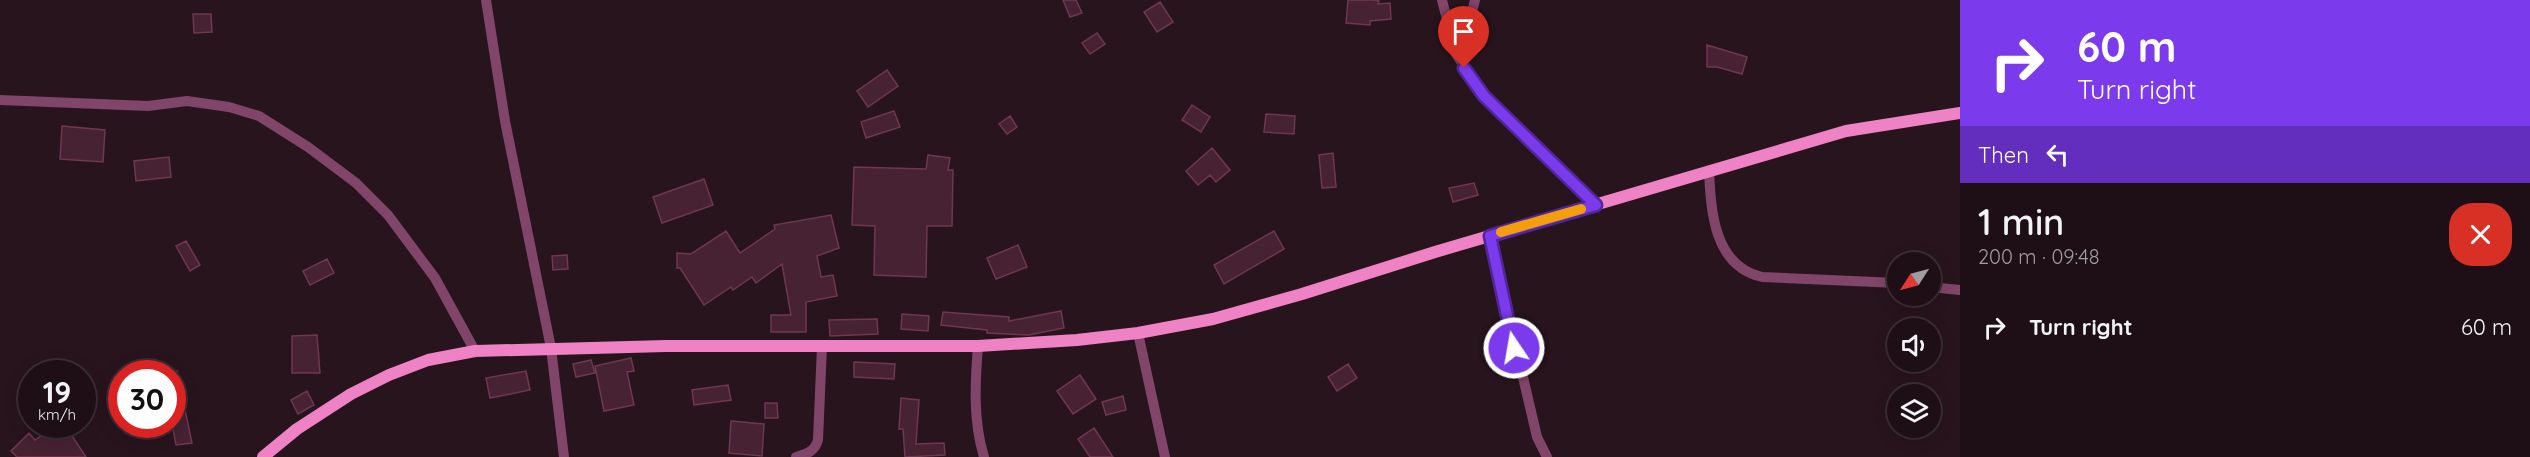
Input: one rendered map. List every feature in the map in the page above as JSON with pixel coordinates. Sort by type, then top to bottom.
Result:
[{"type":"main road","points":[[263,457],[297,429],[351,394],[428,360],[475,351],[551,348],[978,346],[1077,340],[1138,333],[1224,315],[1846,130],[1960,113]]},
{"type":"street","points":[[486,0],[505,121],[551,348],[564,457]]},
{"type":"street","points":[[1442,0],[1456,54],[1484,96],[1596,205]]},
{"type":"street","points":[[1456,54],[1465,39],[1475,0]]},
{"type":"street","points":[[0,100],[148,106],[187,101],[230,107],[259,116],[308,147],[356,183],[388,215],[435,278],[475,351]]},
{"type":"street","points":[[1709,171],[1711,214],[1723,247],[1736,265],[1747,274],[1762,277],[1887,283]]},
{"type":"street","points":[[1490,236],[1514,348],[1537,436],[1547,457]]},
{"type":"street","points":[[1941,288],[1960,290]]},
{"type":"street","points":[[1138,333],[1165,457]]},
{"type":"street","points":[[796,457],[816,447],[818,440],[822,346]]},
{"type":"street","points":[[978,346],[974,391],[984,457]]},
{"type":"building","points":[[1063,0],[1076,0],[1082,13],[1070,17]]},
{"type":"building","points":[[1348,0],[1374,0],[1379,1],[1378,4],[1390,3],[1391,19],[1370,21],[1370,25],[1346,23]]},
{"type":"building","points":[[1160,2],[1173,22],[1157,32],[1144,12]]},
{"type":"building","points":[[193,14],[211,14],[212,32],[194,33]]},
{"type":"building","points":[[1097,33],[1105,44],[1090,54],[1082,43]]},
{"type":"building","points":[[1707,45],[1747,57],[1742,74],[1717,67],[1707,67]]},
{"type":"building","points":[[887,70],[898,86],[868,107],[857,91]]},
{"type":"building","points":[[1192,105],[1210,117],[1201,132],[1182,120]]},
{"type":"building","points":[[894,111],[900,127],[866,138],[861,122]]},
{"type":"building","points":[[1266,114],[1295,116],[1294,134],[1264,132]]},
{"type":"building","points":[[1010,116],[1017,127],[1007,134],[999,124]]},
{"type":"building","points":[[62,126],[105,130],[103,162],[60,159]]},
{"type":"building","points":[[1212,148],[1230,170],[1216,182],[1210,175],[1198,185],[1186,171]]},
{"type":"building","points":[[1333,153],[1336,187],[1322,188],[1319,155]]},
{"type":"building","points":[[928,155],[950,158],[948,170],[953,170],[952,226],[927,226],[926,277],[874,275],[875,226],[852,225],[854,167],[926,169]]},
{"type":"building","points":[[169,157],[171,177],[136,181],[134,161]]},
{"type":"building","points":[[704,179],[713,205],[662,223],[653,197]]},
{"type":"building","points":[[1474,183],[1478,195],[1453,202],[1449,188]]},
{"type":"building","points":[[831,215],[839,248],[817,256],[821,277],[833,275],[837,296],[806,302],[806,332],[771,332],[771,315],[791,315],[782,264],[756,283],[752,277],[733,290],[731,287],[704,305],[680,268],[677,268],[677,253],[691,254],[726,231],[740,253],[775,229],[774,225]]},
{"type":"building","points":[[1274,231],[1284,249],[1224,284],[1214,265]]},
{"type":"building","points":[[186,241],[200,265],[190,271],[176,246]]},
{"type":"building","points":[[1018,245],[1027,267],[996,279],[987,258]]},
{"type":"building","points":[[567,255],[568,269],[553,270],[552,256]]},
{"type":"building","points":[[327,259],[334,273],[310,285],[303,271]]},
{"type":"building","points":[[1061,311],[1064,328],[1029,335],[987,333],[987,330],[941,325],[943,312],[1009,317],[1009,321]]},
{"type":"building","points":[[902,314],[929,316],[928,331],[901,329]]},
{"type":"building","points":[[877,319],[878,334],[830,336],[829,320]]},
{"type":"building","points":[[317,335],[320,373],[292,373],[292,336]]},
{"type":"building","points":[[631,358],[634,371],[627,372],[634,405],[604,411],[595,366]]},
{"type":"building","points":[[591,360],[595,373],[576,377],[573,364]]},
{"type":"building","points":[[854,362],[895,364],[894,379],[854,377]]},
{"type":"building","points":[[1348,364],[1357,378],[1337,391],[1328,377]]},
{"type":"building","points":[[526,371],[530,390],[490,398],[486,378]]},
{"type":"building","points":[[1080,375],[1096,399],[1073,414],[1057,391]]},
{"type":"building","points":[[728,385],[731,400],[694,405],[692,390]]},
{"type":"building","points":[[307,391],[314,405],[298,414],[291,400]]},
{"type":"building","points":[[1123,396],[1126,410],[1106,415],[1102,402]]},
{"type":"building","points":[[901,398],[919,400],[916,444],[944,443],[945,455],[905,457],[903,429],[899,429]]},
{"type":"building","points":[[765,403],[777,403],[778,418],[765,418]]},
{"type":"building","points":[[186,414],[192,443],[176,445],[175,438],[186,438]]},
{"type":"building","points":[[731,421],[764,424],[762,456],[729,453]]},
{"type":"building","points":[[1094,428],[1113,457],[1090,457],[1078,439]]},
{"type":"building","points":[[24,438],[35,440],[38,438],[73,438],[86,457],[17,457],[11,451]]},
{"type":"slow traffic","points":[[1501,232],[1581,209]]},
{"type":"route","points":[[1464,68],[1484,96],[1503,111],[1596,205],[1490,236],[1514,348]]}]
